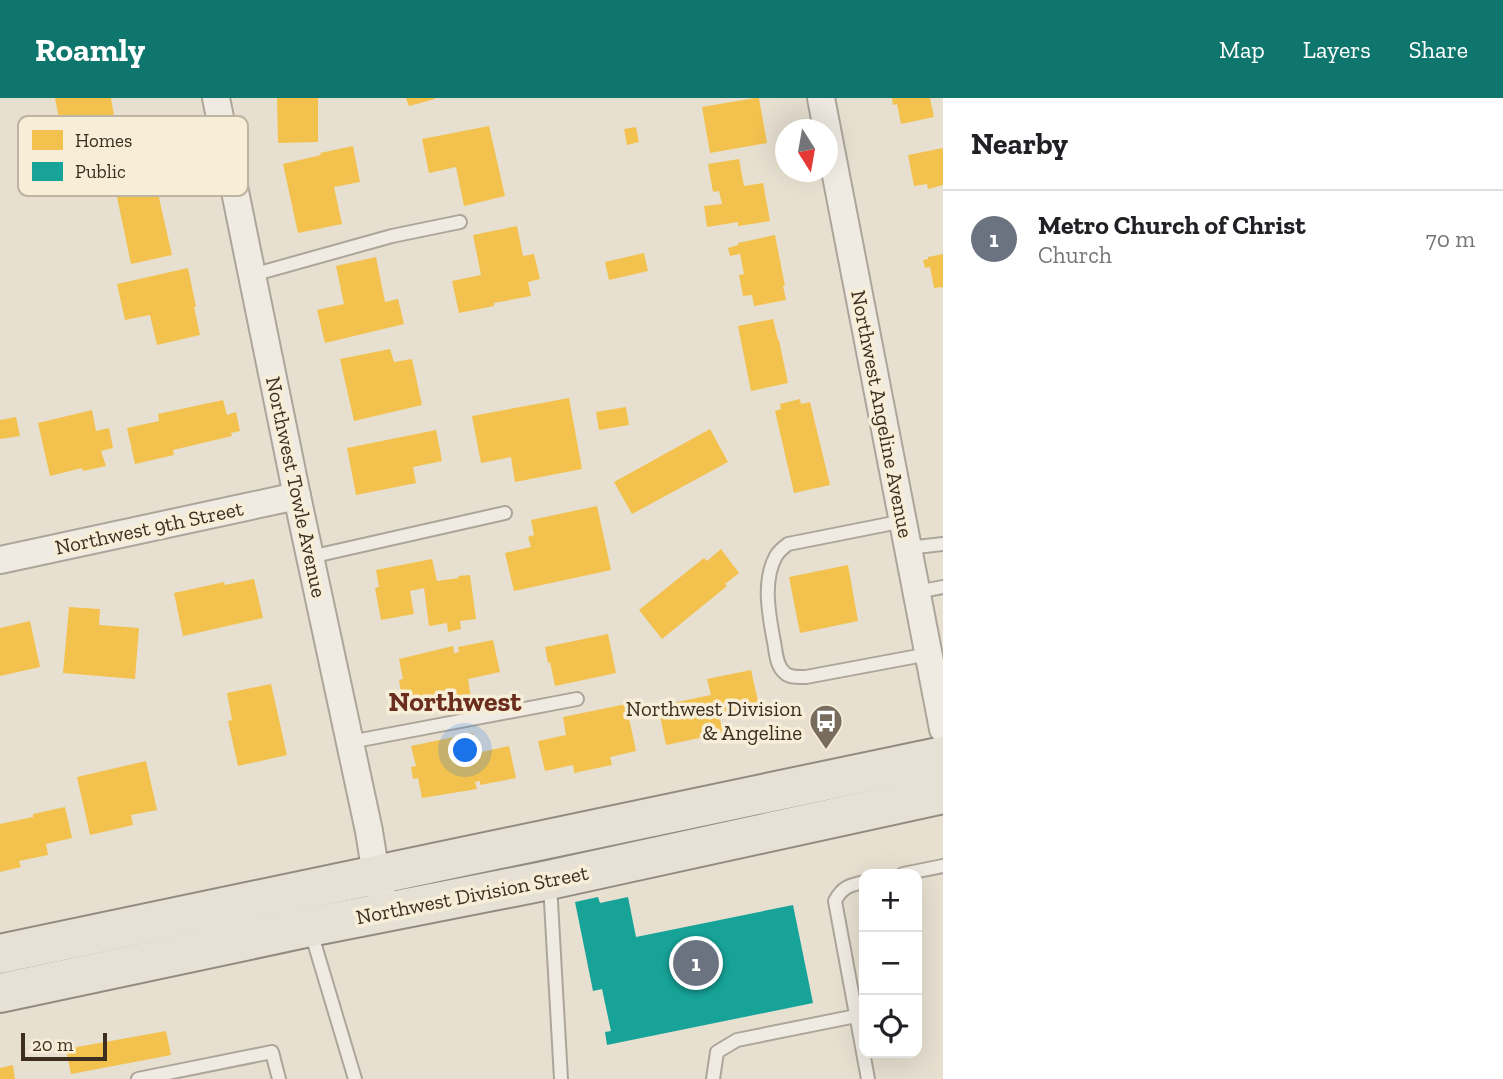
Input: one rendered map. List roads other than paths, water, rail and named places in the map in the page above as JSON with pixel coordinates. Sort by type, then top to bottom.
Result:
[{"type":"main road","name":"Northwest Division Street","points":[[0,954],[943,756]]},
{"type":"main road","name":"Northwest Division Street","points":[[0,993],[310,927],[550,880],[943,794]]},
{"type":"street","name":"Northwest Towle Avenue","points":[[216,98],[220,116]]},
{"type":"street","name":"Northwest Angeline Avenue","points":[[821,98],[943,729]]},
{"type":"street","name":"Northwest Towle Avenue","points":[[236,196],[376,875],[387,912]]},
{"type":"street","name":"Northwest 9th Street","points":[[0,560],[297,496]]},
{"type":"lane","points":[[252,275],[392,236],[460,222]]},
{"type":"lane","points":[[310,557],[505,513]]},
{"type":"lane","points":[[904,521],[788,544],[777,555],[767,593],[778,663],[785,673],[793,677],[806,677],[929,654]]},
{"type":"lane","points":[[908,548],[943,544]]},
{"type":"lane","points":[[917,593],[943,587]]},
{"type":"lane","points":[[350,742],[577,699]]},
{"type":"lane","points":[[922,870],[943,866]]},
{"type":"lane","points":[[550,880],[561,1079]]},
{"type":"lane","points":[[859,883],[840,891],[835,901],[868,1079]]},
{"type":"lane","points":[[310,927],[355,1079]]},
{"type":"lane","points":[[713,1079],[717,1052],[737,1040],[856,1016]]},
{"type":"lane","points":[[138,1079],[272,1052],[279,1079]]},
{"type":"place","name":"Northwest Division & Angeline","points":[[826,751]]},
{"type":"place","name":"Metro Church of Christ","points":[[696,963]]},
{"type":"district","name":"Northwest","points":[[455,701]]}]
